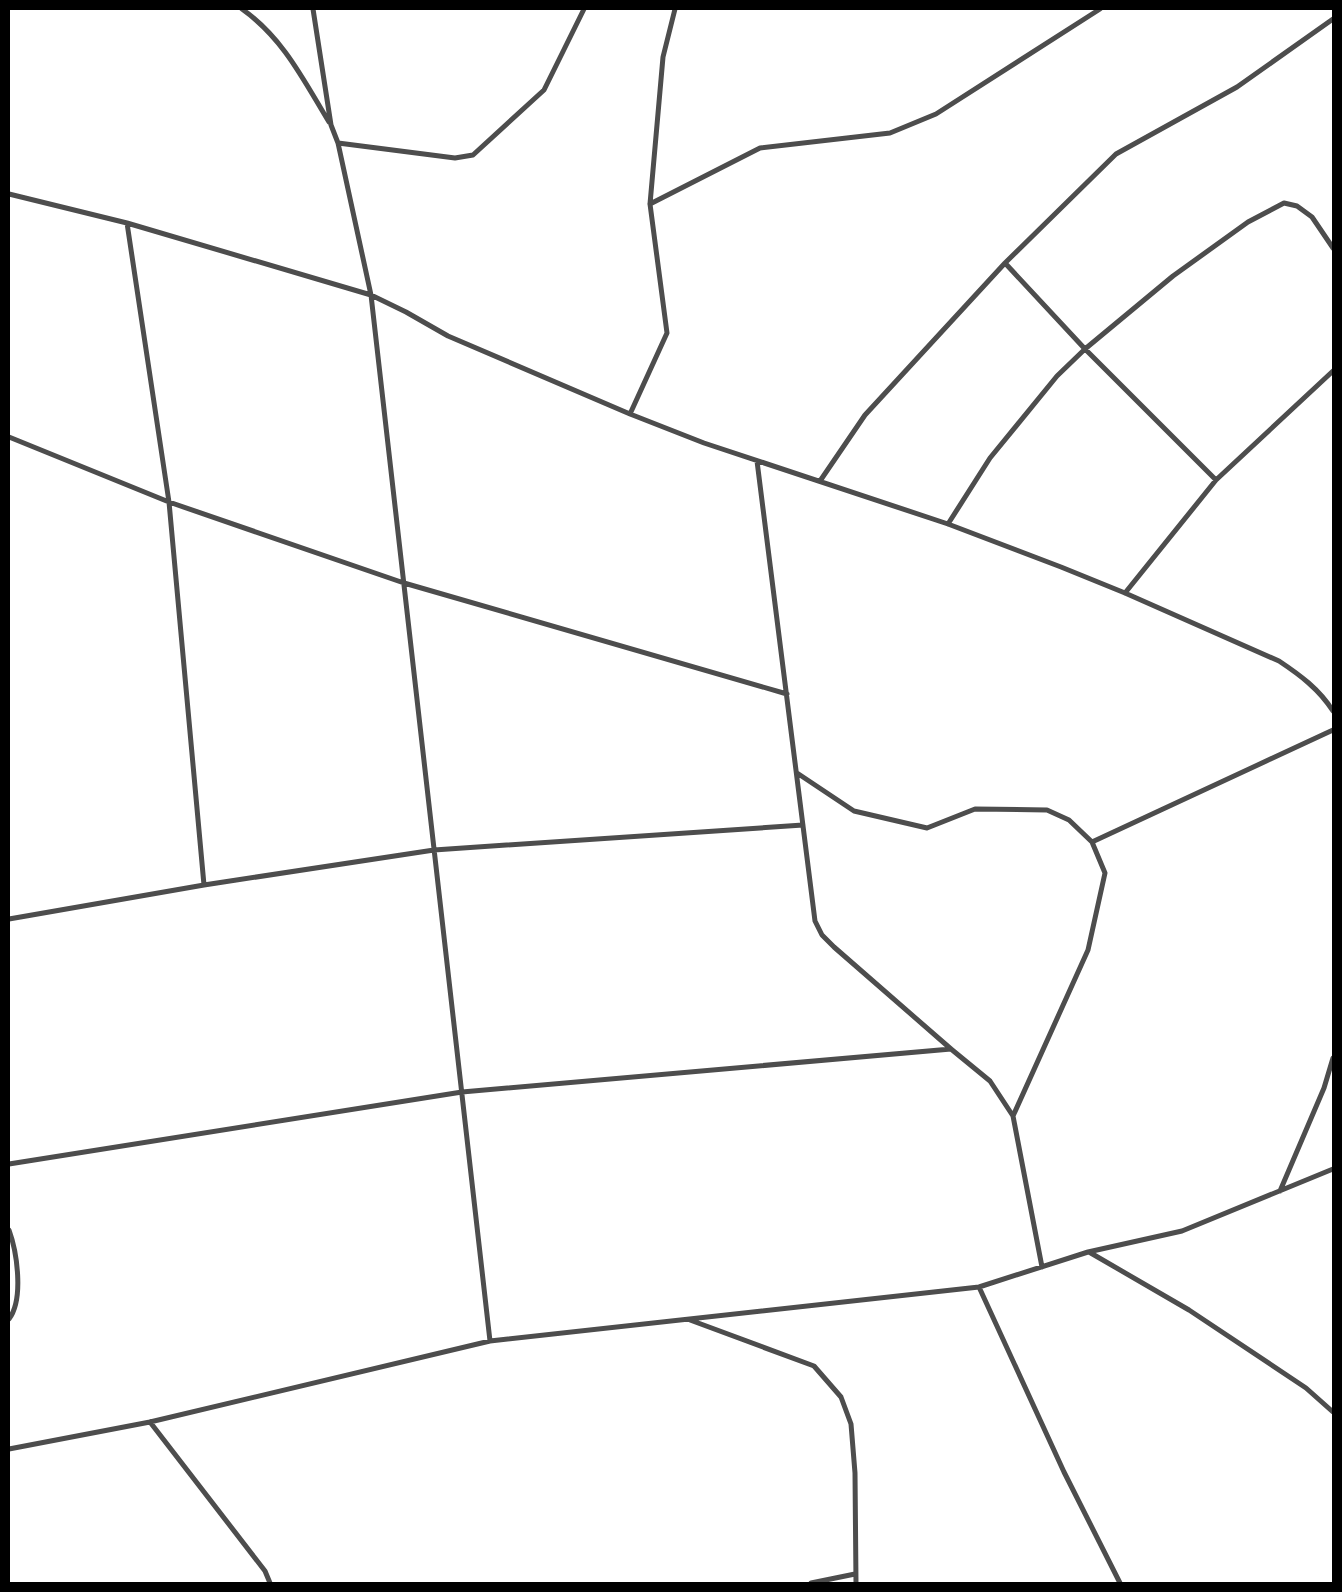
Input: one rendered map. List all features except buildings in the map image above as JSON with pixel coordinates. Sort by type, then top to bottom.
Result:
[{"type":"street","points":[[242,9],[274,36],[292,60],[331,125],[338,143],[371,295],[490,1341]]},
{"type":"street","points":[[313,9],[331,125]]},
{"type":"street","points":[[338,143],[455,158],[473,155],[544,90],[584,9]]},
{"type":"street","points":[[630,414],[667,333],[650,204],[663,57],[675,9]]},
{"type":"street","points":[[650,204],[760,148],[890,133],[936,114],[1100,9]]},
{"type":"street","points":[[820,481],[865,415],[1005,263],[1116,154],[1237,87],[1333,19]]},
{"type":"street","points":[[9,194],[127,223],[371,295],[448,336],[630,414],[704,443],[948,524],[1125,593],[1279,661],[1315,688],[1333,711]]},
{"type":"street","points":[[948,524],[990,458],[1057,376],[1085,349],[1173,276],[1248,222],[1284,203],[1297,206],[1312,217],[1333,248]]},
{"type":"street","points":[[127,223],[169,502],[204,885]]},
{"type":"street","points":[[1005,263],[1085,349],[1216,480]]},
{"type":"street","points":[[1125,593],[1216,480],[1333,371]]},
{"type":"street","points":[[9,437],[169,502],[404,583],[787,694]]},
{"type":"street","points":[[757,461],[816,921],[822,935],[834,947],[990,1081],[1013,1116],[1042,1267]]},
{"type":"street","points":[[1092,842],[1333,730]]},
{"type":"street","points":[[796,773],[854,811],[927,828],[975,809],[1047,810],[1069,820],[1092,842],[1105,873],[1088,950],[1013,1116]]},
{"type":"street","points":[[9,919],[204,885],[434,850],[803,825]]},
{"type":"street","points":[[9,1164],[462,1092],[951,1049]]},
{"type":"street","points":[[1280,1192],[1324,1088],[1333,1058]]},
{"type":"street","points":[[9,1449],[150,1422],[490,1341],[980,1287],[1088,1252],[1182,1232],[1333,1169]]},
{"type":"street","points":[[9,1230],[13,1243],[18,1280],[14,1312],[9,1319]]},
{"type":"street","points":[[1088,1252],[1189,1310],[1306,1388],[1333,1412]]},
{"type":"street","points":[[980,1287],[1064,1472],[1120,1583]]},
{"type":"street","points":[[687,1319],[814,1366],[840,1397],[851,1424],[855,1473],[856,1583]]},
{"type":"street","points":[[150,1422],[265,1571],[270,1583]]},
{"type":"street","points":[[811,1583],[855,1574]]}]
